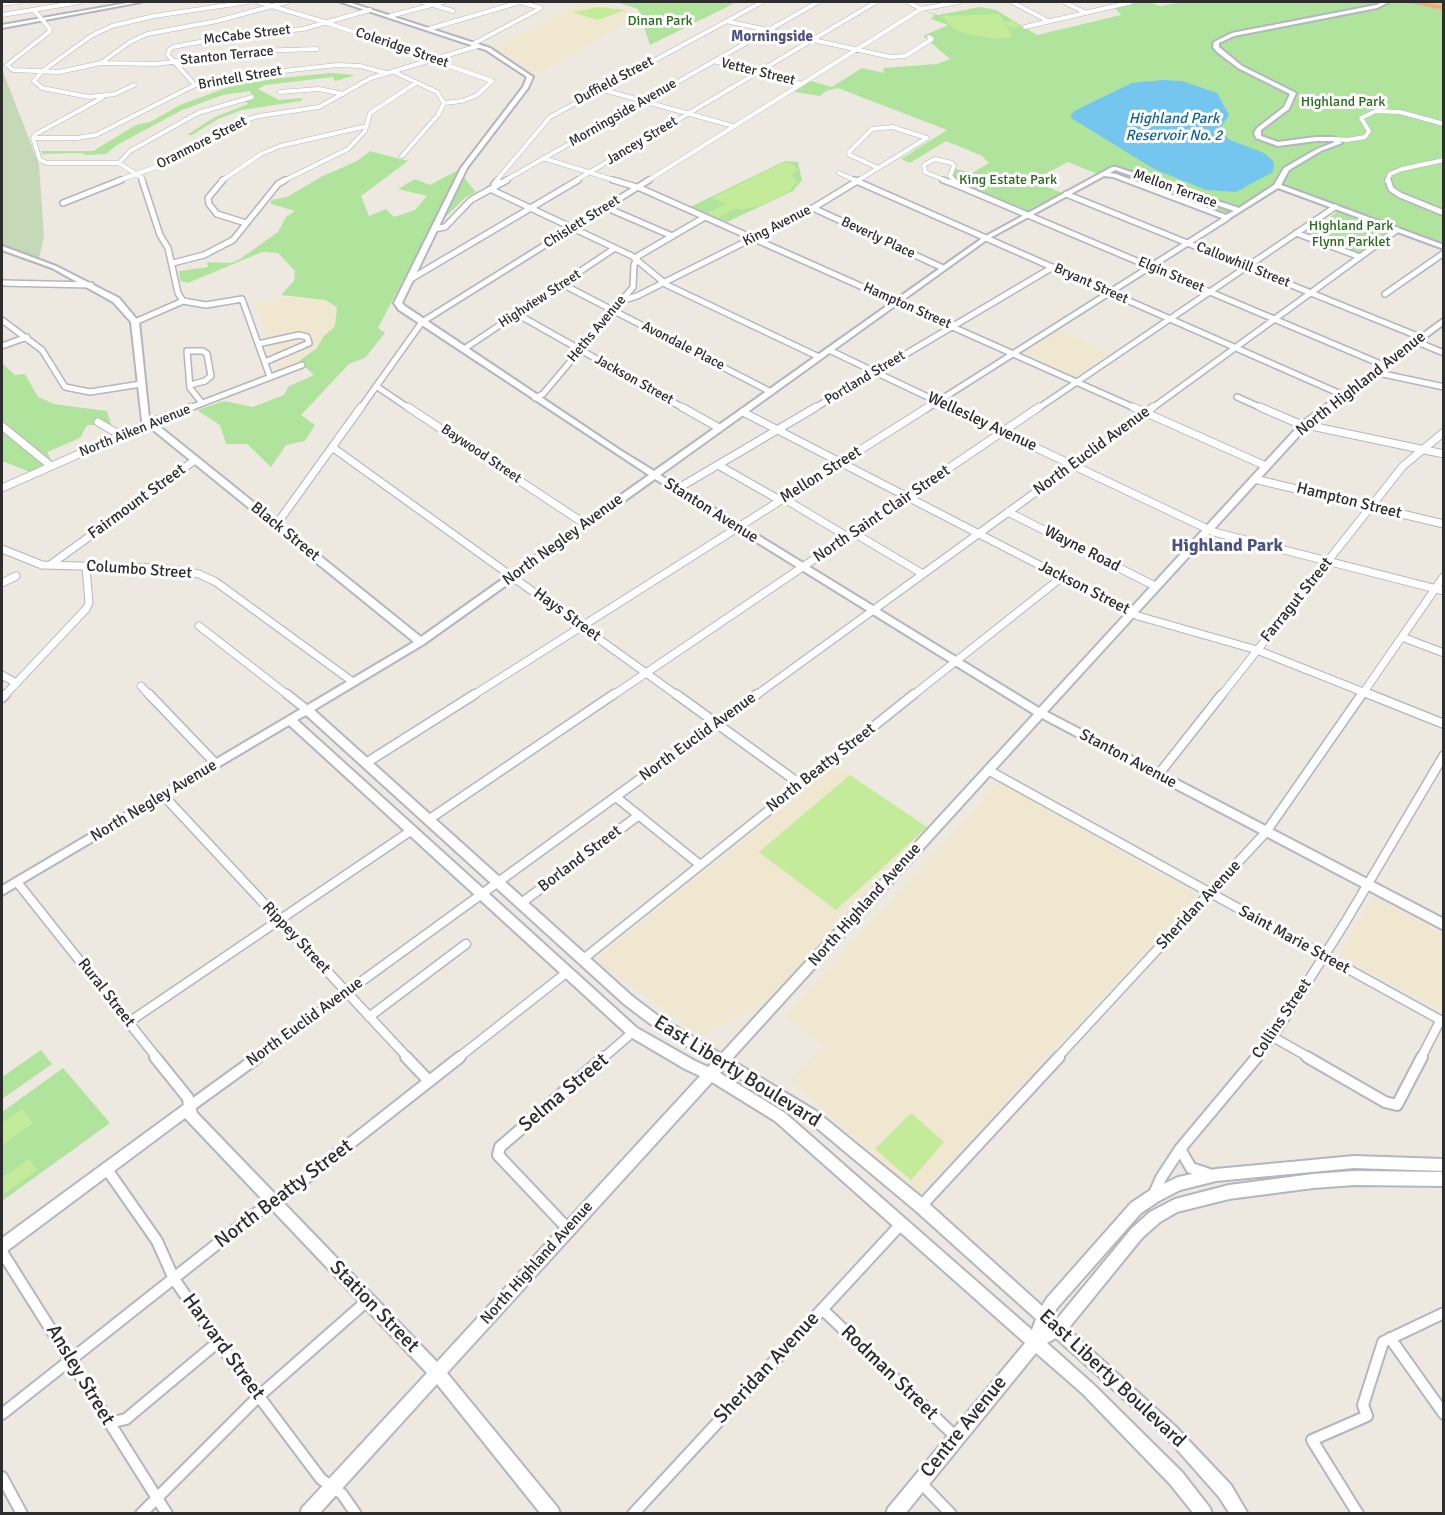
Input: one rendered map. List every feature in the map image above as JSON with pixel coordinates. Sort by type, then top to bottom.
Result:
[{"type":"highway","points":[[1411,2],[1443,8]]},
{"type":"main road","points":[[2,27],[138,2]]},
{"type":"main road","name":"Stanton Avenue","points":[[344,2],[493,51],[530,77],[530,81],[464,168],[398,303],[422,322],[654,475],[1040,713],[1443,925]]},
{"type":"main road","points":[[1300,159],[1339,143],[1334,139],[1322,139],[1282,145],[1268,142],[1257,136],[1259,129],[1289,106],[1293,93],[1231,60],[1218,48],[1217,42],[1232,35],[1377,6],[1386,2]]},
{"type":"main road","points":[[1322,139],[1327,143],[1312,150],[1284,170],[1277,186],[1443,247]]},
{"type":"main road","name":"North Negley Avenue","points":[[2,891],[421,642],[986,238],[1111,169]]},
{"type":"main road","name":"Mellon Terrace","points":[[1111,169],[1123,170],[1239,210]]},
{"type":"main road","name":"Mellon Terrace","points":[[1102,174],[1114,176],[1227,218]]},
{"type":"main road","name":"Mellon Street","points":[[1227,218],[1277,186]]},
{"type":"main road","points":[[2,248],[54,267],[92,285],[116,300],[135,322],[145,419],[149,423]]},
{"type":"main road","name":"North Highland Avenue","points":[[308,1514],[1305,424],[1443,320]]},
{"type":"main road","name":"Black Street","points":[[149,423],[421,642]]},
{"type":"main road","name":"East Liberty Boulevard","points":[[307,710],[582,960],[653,1019],[811,1115],[921,1206],[1170,1431],[1225,1491],[1240,1514]]},
{"type":"main road","name":"East Liberty Boulevard","points":[[290,720],[483,893],[566,973],[633,1032],[710,1074],[780,1117],[1088,1389],[1176,1478],[1204,1514]]},
{"type":"main road","name":"North Euclid Avenue","points":[[2,1246],[189,1107]]},
{"type":"main road","name":"Station Street","points":[[189,1107],[191,1116],[437,1373],[552,1514]]},
{"type":"main road","points":[[1035,1342],[1044,1316],[1053,1303],[1120,1225],[1136,1208],[1178,1184],[1216,1174],[1354,1162],[1443,1165]]},
{"type":"main road","points":[[1035,1342],[1058,1329],[1137,1233],[1155,1217],[1175,1206],[1229,1192],[1313,1181],[1355,1178],[1443,1179]]},
{"type":"main road","name":"Centre Avenue","points":[[894,1514],[1035,1342]]},
{"type":"street","points":[[2,4],[18,2]]},
{"type":"street","points":[[2,15],[80,2]]},
{"type":"street","points":[[104,97],[89,97],[42,88],[34,81],[41,72],[91,36],[112,26],[154,16],[248,2]]},
{"type":"street","name":"Coleridge Street","points":[[258,2],[325,22],[492,81],[470,99],[444,103]]},
{"type":"street","points":[[34,10],[50,29],[49,32],[12,59],[7,65],[13,70],[67,72],[101,63],[130,42],[147,34],[217,21],[287,2]]},
{"type":"street","points":[[423,2],[453,11]]},
{"type":"street","points":[[390,16],[443,2]]},
{"type":"street","points":[[429,29],[522,2]]},
{"type":"street","name":"Oranmore Street","points":[[63,203],[84,193],[175,160],[242,121],[259,116],[312,109],[364,81],[475,45],[541,9],[522,2]]},
{"type":"street","name":"Duffield Street","points":[[490,189],[550,117],[762,2]]},
{"type":"street","name":"Morningside Avenue","points":[[434,229],[445,227],[471,200],[818,2]]},
{"type":"street","name":"Jancey Street","points":[[409,280],[876,2]]},
{"type":"street","points":[[908,2],[921,9]]},
{"type":"street","name":"Chislett Street","points":[[276,525],[422,322],[921,9],[959,2]]},
{"type":"street","points":[[1012,2],[1048,21]]},
{"type":"street","points":[[1064,2],[1084,12]]},
{"type":"street","points":[[1116,2],[1121,4]]},
{"type":"street","points":[[1025,27],[1132,2]]},
{"type":"street","name":"McCabe Street","points":[[175,62],[168,55],[169,50],[181,44],[291,31],[370,10]]},
{"type":"street","points":[[726,21],[891,57],[905,56],[932,39],[929,37]]},
{"type":"street","name":"Stanton Terrace","points":[[101,63],[137,66],[256,51],[317,50]]},
{"type":"street","name":"Vetter Street","points":[[713,61],[802,84]]},
{"type":"street","points":[[175,62],[195,85]]},
{"type":"street","name":"Brintell Street","points":[[33,138],[77,138],[96,135],[195,85],[246,75],[337,65],[360,66],[386,74]]},
{"type":"street","points":[[394,72],[437,92],[444,103],[438,115],[402,156]]},
{"type":"street","points":[[173,263],[204,255],[233,240],[278,184],[348,149],[363,136],[370,113],[416,83]]},
{"type":"street","points":[[134,85],[104,97],[36,134],[33,138],[40,160],[47,163],[119,163],[138,174],[145,185],[160,235],[168,248],[178,293],[183,301]]},
{"type":"street","points":[[280,93],[319,89],[343,94]]},
{"type":"street","points":[[600,89],[733,126]]},
{"type":"street","points":[[89,97],[90,105]]},
{"type":"street","points":[[119,163],[130,151],[198,113],[252,97]]},
{"type":"street","points":[[1334,139],[1347,140],[1365,137],[1369,131],[1361,118],[1376,111],[1408,114],[1443,124]]},
{"type":"street","points":[[246,223],[217,214],[209,204],[208,198],[223,178],[261,154],[280,146],[367,126]]},
{"type":"street","name":"King Avenue","points":[[621,301],[638,296],[813,208],[927,138],[892,127],[872,129],[849,152],[850,155],[878,168]]},
{"type":"street","name":"Hampton Street","points":[[543,158],[637,187],[1266,466]]},
{"type":"street","name":"Elgin Street","points":[[959,186],[950,176],[953,163],[935,159],[925,164],[923,171],[941,179],[1383,365]]},
{"type":"street","points":[[1443,160],[1402,169],[1390,174],[1387,179],[1388,186],[1400,195],[1443,213]]},
{"type":"street","name":"Bryant Street","points":[[839,173],[1343,395]]},
{"type":"street","points":[[941,179],[950,176]]},
{"type":"street","points":[[490,189],[637,259],[664,283],[819,357]]},
{"type":"street","name":"Callowhill Street","points":[[1066,194],[1310,293],[1443,352]]},
{"type":"street","points":[[605,207],[672,236]]},
{"type":"street","name":"North Saint Clair Street","points":[[428,820],[1335,207]]},
{"type":"street","name":"Beverly Place","points":[[813,208],[943,268]]},
{"type":"street","points":[[637,259],[705,217]]},
{"type":"street","name":"Mellon Street","points":[[366,763],[1227,218]]},
{"type":"street","name":"North Euclid Avenue","points":[[189,1107],[1397,230]]},
{"type":"street","points":[[1296,233],[1360,257]]},
{"type":"street","name":"Highview Street","points":[[464,349],[615,248]]},
{"type":"street","points":[[1385,294],[1443,253]]},
{"type":"street","name":"Heths Avenue","points":[[536,398],[543,394],[633,287],[634,265],[637,259]]},
{"type":"street","name":"Portland Street","points":[[677,489],[1053,267]]},
{"type":"street","points":[[2,283],[92,285]]},
{"type":"street","name":"Avondale Place","points":[[562,284],[771,392]]},
{"type":"street","points":[[135,322],[183,301],[206,305],[242,299],[270,377]]},
{"type":"street","name":"Jackson Street","points":[[517,314],[719,429]]},
{"type":"street","points":[[2,320],[42,350],[65,387],[90,392],[141,384]]},
{"type":"street","points":[[258,344],[299,335],[307,337],[309,343],[265,362]]},
{"type":"street","points":[[2,346],[27,337]]},
{"type":"street","name":"Wellesley Avenue","points":[[829,350],[1208,529],[1439,590]]},
{"type":"street","points":[[190,385],[205,381],[211,376],[207,354],[203,351],[187,351],[190,385],[192,393],[202,403]]},
{"type":"street","name":"North Aiken Avenue","points":[[2,488],[149,423],[302,365]]},
{"type":"street","points":[[1374,372],[1443,387]]},
{"type":"street","name":"Baywood Street","points":[[376,386],[585,524]]},
{"type":"street","points":[[1237,398],[1297,423],[1443,454]]},
{"type":"street","name":"Jackson Street","points":[[743,412],[1131,612],[1257,650],[1443,724]]},
{"type":"street","points":[[98,422],[120,435]]},
{"type":"street","points":[[2,426],[51,466]]},
{"type":"street","name":"Farragut Street","points":[[1158,775],[1403,466],[1443,432]]},
{"type":"street","name":"Hays Street","points":[[332,447],[801,784]]},
{"type":"street","name":"Fairmount Street","points":[[50,566],[195,460]]},
{"type":"street","points":[[718,465],[776,498],[788,501],[923,574]]},
{"type":"street","name":"Hampton Street","points":[[1254,478],[1443,524]]},
{"type":"street","name":"Wayne Road","points":[[1008,512],[1155,586]]},
{"type":"street","name":"Columbo Street","points":[[2,549],[42,565],[174,569],[198,574],[216,582],[353,682]]},
{"type":"street","points":[[2,698],[86,609],[89,603],[86,567]]},
{"type":"street","points":[[2,582],[16,576]]},
{"type":"street","name":"Sheridan Avenue","points":[[921,1206],[1266,832],[1402,637],[1439,590],[1443,576]]},
{"type":"street","name":"North Beatty Street","points":[[582,960],[699,864],[1062,577]]},
{"type":"street","points":[[199,626],[307,710]]},
{"type":"street","points":[[1402,637],[1443,653]]},
{"type":"street","points":[[2,675],[16,683]]},
{"type":"street","points":[[141,686],[216,764]]},
{"type":"street","name":"Collins Street","points":[[1154,1196],[1161,1178],[1180,1149],[1273,1037],[1367,885],[1443,755]]},
{"type":"street","name":"Saint Marie Street","points":[[988,770],[1442,1022]]},
{"type":"street","name":"Rippey Street","points":[[163,795],[428,1080]]},
{"type":"street","points":[[616,797],[699,864]]},
{"type":"street","name":"Borland Street","points":[[520,904],[639,815]]},
{"type":"street","points":[[129,1022],[412,830]]},
{"type":"street","name":"Rural Street","points":[[17,882],[188,1098],[189,1107]]},
{"type":"street","points":[[369,1017],[466,944]]},
{"type":"street","name":"North Beatty Street","points":[[2,1414],[566,973]]},
{"type":"street","points":[[1273,1037],[1394,1106],[1400,1103],[1442,1022]]},
{"type":"street","name":"Selma Street","points":[[568,1229],[498,1155],[500,1147],[633,1032]]},
{"type":"street","points":[[1180,1149],[1191,1168],[1203,1173],[1216,1174]]},
{"type":"street","name":"Harvard Street","points":[[106,1168],[157,1241],[174,1279],[218,1342],[321,1479],[342,1494],[356,1514]]},
{"type":"street","name":"Sheridan Avenue","points":[[633,1514],[902,1223]]},
{"type":"street","name":"Ansley Street","points":[[2,1252],[167,1514]]},
{"type":"street","points":[[141,1514],[259,1396],[368,1300]]},
{"type":"street","name":"Rodman Street","points":[[822,1309],[956,1437]]},
{"type":"street","points":[[1358,1514],[1312,1440],[1367,1416],[1363,1405],[1383,1341],[1443,1313]]},
{"type":"street","points":[[1390,1338],[1443,1414]]},
{"type":"street","points":[[109,1424],[126,1419],[218,1342]]},
{"type":"street","points":[[2,1478],[22,1514]]},
{"type":"street","points":[[920,1482],[951,1514]]},
{"type":"shaded area","points":[[583,2],[600,2],[641,14],[535,77],[531,71],[494,48]]},
{"type":"shaded area","points":[[292,297],[325,300],[337,307],[335,326],[323,337],[317,348],[299,361],[278,370],[255,303]]},
{"type":"shaded area","points":[[1058,330],[1110,353],[1075,377],[1023,353]]},
{"type":"shaded area","points":[[836,765],[927,827],[764,1004],[701,1036],[599,963],[599,957]]},
{"type":"shaded area","points":[[999,782],[1197,895],[919,1195],[790,1080],[822,1046],[785,1016]]},
{"type":"shaded area","points":[[1373,896],[1443,934],[1443,1012],[1339,955]]},
{"type":"green space","name":"Dinan Park","points":[[616,2],[737,2],[650,45],[638,9]]},
{"type":"green space","name":"Highland Park","points":[[1183,2],[1443,2],[1443,247],[1277,186],[1239,210],[1217,205],[1231,211],[1226,215],[1116,175],[1112,173],[1118,170],[1114,168],[1100,175],[1068,162],[1032,181],[1065,194],[1027,215],[968,190],[952,179],[952,168],[972,173],[989,163],[982,156],[946,141],[910,163],[901,159],[947,130],[838,88],[826,91],[820,96],[794,92],[811,81],[832,87],[862,68],[884,73],[883,68],[937,64],[950,59],[923,36],[948,25],[931,19],[935,15],[920,9],[938,15],[980,7],[996,10],[1037,35],[1121,15],[1114,7],[1131,3],[1152,3],[1160,6]]},
{"type":"green space","points":[[599,7],[625,10],[598,20],[572,12]]},
{"type":"green space","points":[[999,14],[1004,22],[1012,21],[1022,27],[1014,28],[1005,24],[1013,37],[995,39],[967,34],[954,29],[942,16]]},
{"type":"green space","points":[[2,69],[39,165],[44,237],[39,258],[2,245]]},
{"type":"green space","points":[[330,73],[356,75],[335,81],[333,77],[265,85],[258,89],[279,100],[303,98],[301,101],[242,110],[218,119],[192,135],[187,135],[215,117],[248,104],[244,100],[254,98],[250,91],[223,95],[182,110],[117,145],[106,154],[43,154],[41,151],[93,151],[136,125],[150,122],[180,105],[242,82]]},
{"type":"green space","points":[[370,151],[408,161],[361,196],[369,216],[386,209],[394,217],[415,210],[427,196],[398,189],[415,179],[430,185],[458,170],[476,192],[466,197],[426,236],[378,328],[385,333],[365,358],[349,364],[301,415],[315,425],[305,441],[286,445],[271,467],[247,444],[226,444],[220,425],[197,410],[224,401],[253,407],[284,395],[289,386],[314,375],[299,361],[317,348],[323,337],[335,326],[337,307],[325,300],[281,295],[294,281],[295,271],[278,253],[262,252],[188,283],[180,281],[179,271],[208,267],[207,262],[231,263],[240,259],[278,232],[286,217],[295,211],[271,204],[271,200],[287,197],[321,177],[357,161]]},
{"type":"green space","points":[[785,161],[798,162],[802,180],[793,191],[727,222],[690,207]]},
{"type":"green space","points":[[785,162],[793,164],[797,170],[791,176],[798,181],[787,193],[761,205],[741,210],[736,208],[718,218],[708,213],[726,204],[712,198]]},
{"type":"green space","name":"Highland Park Flynn Parklet","points":[[1337,212],[1390,230],[1357,254],[1304,235]]},
{"type":"green space","points":[[2,363],[15,375],[25,374],[38,397],[54,404],[107,411],[111,425],[87,425],[80,438],[47,452],[52,461],[30,472],[2,461]]},
{"type":"green space","points":[[850,775],[927,827],[836,910],[759,852]]},
{"type":"green space","points":[[41,1050],[52,1064],[2,1099],[2,1077]]},
{"type":"green space","points":[[63,1068],[110,1123],[2,1201],[2,1112]]},
{"type":"green space","points":[[22,1109],[33,1123],[2,1145],[2,1123]]},
{"type":"green space","points":[[911,1113],[944,1142],[911,1180],[875,1149]]},
{"type":"green space","points":[[29,1159],[37,1170],[2,1195],[2,1178]]},
{"type":"water","name":"Highland Park Reservoir No. 2","points":[[1182,81],[1217,93],[1229,115],[1220,129],[1221,133],[1230,140],[1264,153],[1274,162],[1273,172],[1236,192],[1206,190],[1154,169],[1071,118],[1074,111],[1132,83]]},
{"type":"district","name":"Morningside","points":[[772,37]]},
{"type":"district","name":"Highland Park","points":[[1227,546]]},
{"type":"park label","name":"King Estate Park","points":[[1008,180]]}]
